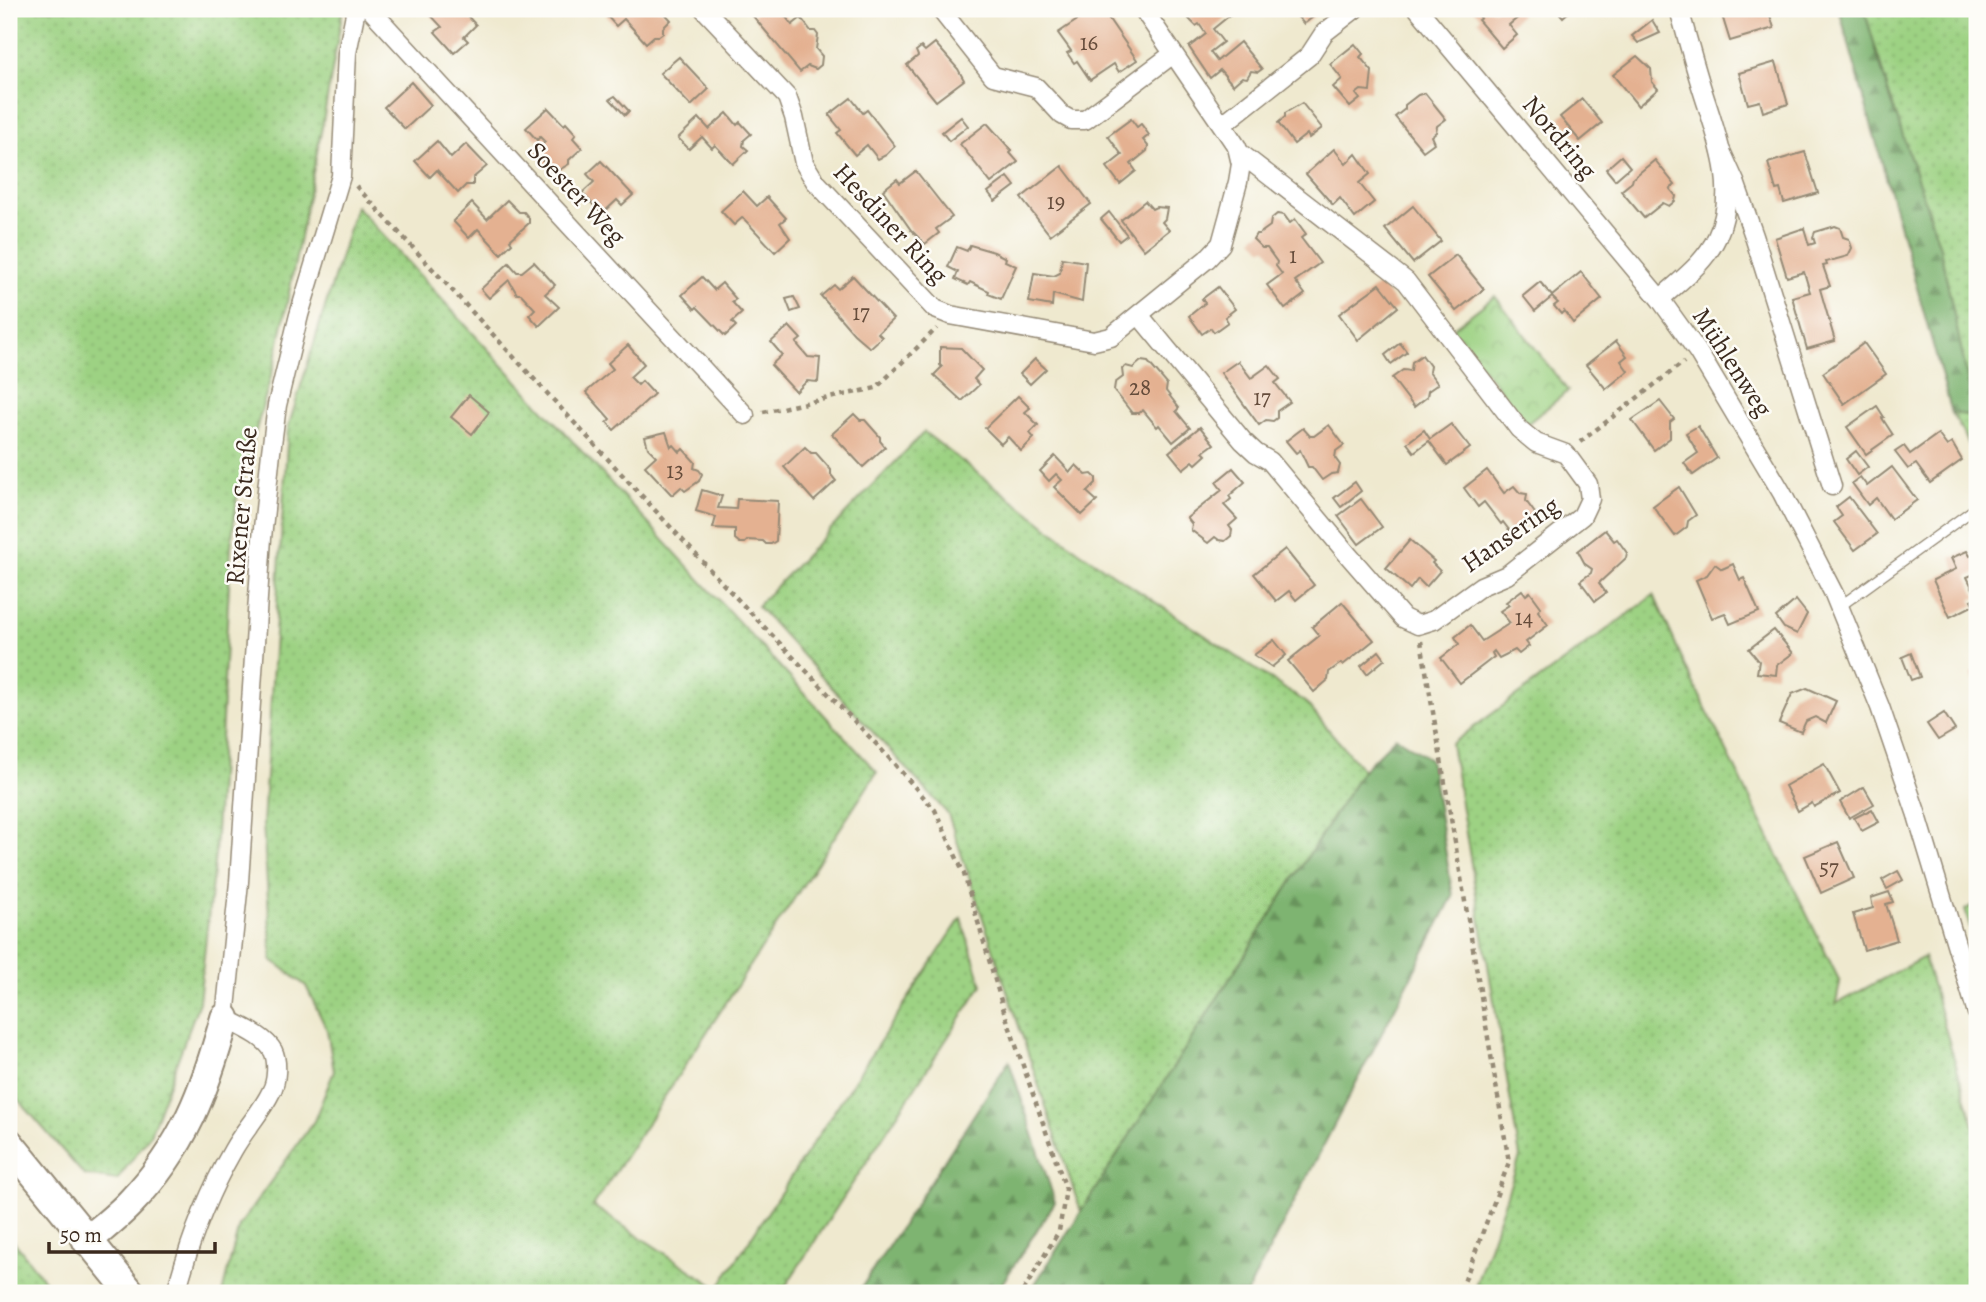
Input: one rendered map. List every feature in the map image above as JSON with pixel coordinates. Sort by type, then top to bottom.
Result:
[{"type":"main road","points":[[87,1241],[130,1205],[146,1187],[190,1122],[225,1018]]},
{"type":"main road","points":[[9,1143],[131,1293]]},
{"type":"street","name":"Rixener Straße","points":[[225,1018],[240,868],[262,538],[277,405],[299,315],[341,176],[348,53],[356,9]]},
{"type":"street","name":"Soester Weg","points":[[370,9],[745,415]]},
{"type":"street","name":"Hesdiner Ring","points":[[704,9],[787,97],[804,163],[815,181],[935,309],[950,315],[1094,341],[1111,337],[1207,259],[1221,244],[1238,182],[1240,153]]},
{"type":"street","points":[[940,9],[993,76],[1035,87],[1062,115],[1071,120],[1085,120],[1173,54]]},
{"type":"street","points":[[1143,9],[1223,124],[1240,153],[1406,281],[1519,429],[1536,443],[1559,449],[1566,454]]},
{"type":"street","points":[[1223,124],[1309,56],[1324,33],[1355,9]]},
{"type":"street","name":"Nordring","points":[[1418,9],[1660,299]]},
{"type":"street","name":"Mühlenweg","points":[[1679,9],[1721,151],[1755,236],[1832,486]]},
{"type":"street","name":"Mühlenweg","points":[[1721,151],[1726,198],[1718,235],[1701,261],[1660,299],[1698,352],[1782,493],[1839,607],[1899,761],[1977,1013]]},
{"type":"street","points":[[1139,315],[1243,441],[1276,467],[1403,618],[1418,625]]},
{"type":"street","name":"Hansering","points":[[1418,625],[1434,620],[1480,586],[1507,575],[1582,516],[1588,507],[1590,491],[1588,484],[1566,454]]},
{"type":"street","points":[[176,1293],[196,1228],[212,1190],[233,1149],[272,1092],[276,1079],[273,1051],[265,1042],[225,1018]]},
{"type":"lane","points":[[1839,607],[1977,506]]},
{"type":"path","points":[[341,176],[360,188],[725,586],[881,749],[935,810],[964,874],[1004,1011],[1066,1189],[1059,1231],[1022,1293]]},
{"type":"path","points":[[745,415],[876,388],[950,315]]},
{"type":"path","points":[[1566,454],[1698,352]]},
{"type":"path","points":[[1418,625],[1509,1162],[1461,1293]]},
{"type":"green space","points":[[9,9],[343,9],[276,358],[237,498],[231,546],[215,854],[199,1002],[150,1135],[117,1180],[84,1175],[9,1089]]},
{"type":"green space","points":[[1839,9],[1864,9],[1939,244],[1974,410],[1969,415],[1952,413]]},
{"type":"green space","points":[[1864,9],[1977,9],[1977,459],[1952,413],[1968,415],[1974,410],[1939,244]]},
{"type":"green space","points":[[356,206],[877,772],[593,1206],[718,1288],[961,918],[982,985],[781,1293],[222,1293],[239,1226],[314,1121],[334,1071],[327,1030],[306,986],[272,960],[263,824],[288,428]]},
{"type":"green space","points":[[1495,296],[1568,391],[1527,424],[1452,329]]},
{"type":"green space","points":[[924,432],[1079,551],[1306,703],[1363,770],[1081,1212],[948,814],[757,606]]},
{"type":"green space","points":[[1654,595],[1688,672],[1840,982],[1836,1004],[1924,957],[1977,1136],[1977,1293],[1473,1293],[1520,1157],[1451,744]]},
{"type":"green space","points":[[1396,737],[1430,759],[1453,896],[1247,1293],[1037,1293],[1031,1290],[1363,770]]},
{"type":"green space","points":[[1977,902],[1977,949],[1965,910]]},
{"type":"green space","points":[[1009,1061],[1055,1202],[996,1293],[858,1293]]},
{"type":"green space","points":[[9,1235],[54,1293],[9,1293]]},
{"type":"building","points":[[454,9],[457,12],[461,9],[476,25],[464,37],[468,41],[454,53],[435,32],[442,27],[427,11]]},
{"type":"building","points":[[613,9],[661,9],[671,20],[663,28],[663,33],[646,43],[624,19],[616,26],[606,15]]},
{"type":"building","points":[[760,9],[772,9],[774,12],[780,9],[792,25],[801,18],[811,31],[818,35],[816,49],[822,56],[821,65],[816,69],[808,66],[800,72],[752,15]]},
{"type":"building","points":[[1094,9],[1102,9],[1137,60],[1119,72],[1114,64],[1090,80],[1077,61],[1074,63],[1067,53],[1071,51],[1058,33]]},
{"type":"building","points":[[1186,9],[1234,9],[1235,11],[1213,29],[1223,42],[1210,52],[1217,61],[1240,42],[1262,69],[1258,72],[1251,71],[1247,78],[1242,77],[1233,85],[1220,70],[1210,78],[1189,47],[1206,34],[1199,24],[1196,26],[1189,19],[1192,17]]},
{"type":"building","points":[[1291,9],[1323,9],[1304,24]]},
{"type":"building","points":[[1473,9],[1516,9],[1521,15],[1509,25],[1517,35],[1502,48],[1478,20],[1481,18]]},
{"type":"building","points":[[1556,9],[1572,9],[1563,17]]},
{"type":"building","points":[[1720,9],[1768,9],[1774,28],[1730,41]]},
{"type":"building","points":[[1652,20],[1660,33],[1638,43],[1632,36]]},
{"type":"building","points":[[935,43],[964,80],[936,101],[907,65],[918,56],[916,51],[921,47],[925,51]]},
{"type":"building","points":[[1355,44],[1363,54],[1360,57],[1372,71],[1370,91],[1361,90],[1356,94],[1360,99],[1350,107],[1333,87],[1342,79],[1330,64]]},
{"type":"building","points":[[1637,56],[1651,69],[1652,82],[1658,89],[1638,106],[1613,75]]},
{"type":"building","points":[[679,57],[709,89],[691,106],[660,73]]},
{"type":"building","points":[[1776,62],[1788,104],[1763,112],[1760,101],[1748,104],[1739,73]]},
{"type":"building","points":[[411,82],[431,105],[405,129],[384,107]]},
{"type":"building","points":[[1425,93],[1446,119],[1437,126],[1436,132],[1431,136],[1434,143],[1423,151],[1395,117],[1405,109],[1405,105]]},
{"type":"building","points":[[615,96],[629,111],[625,115],[610,99]]},
{"type":"building","points":[[851,98],[863,113],[867,110],[895,146],[886,155],[878,159],[867,145],[855,155],[837,133],[841,130],[829,115]]},
{"type":"building","points":[[1582,99],[1602,123],[1580,141],[1560,117]]},
{"type":"building","points":[[1302,103],[1322,128],[1309,138],[1307,134],[1294,144],[1278,123],[1285,117],[1285,113]]},
{"type":"building","points":[[548,108],[576,134],[573,138],[582,148],[569,160],[569,164],[554,173],[534,152],[545,142],[540,137],[537,140],[526,128]]},
{"type":"building","points":[[727,113],[737,125],[740,122],[751,134],[744,140],[743,146],[748,150],[733,164],[715,145],[712,148],[702,137],[689,149],[678,138],[699,118],[709,129]]},
{"type":"building","points":[[961,117],[968,126],[949,141],[942,132]]},
{"type":"building","points":[[1131,119],[1137,127],[1141,124],[1149,135],[1143,140],[1148,146],[1147,151],[1131,164],[1136,171],[1120,184],[1107,167],[1122,155],[1108,136]]},
{"type":"building","points":[[987,123],[1012,151],[1010,153],[1018,162],[991,183],[960,144]]},
{"type":"building","points":[[437,141],[451,158],[466,144],[487,166],[473,178],[473,185],[466,185],[458,193],[437,170],[430,177],[415,161]]},
{"type":"building","points":[[1334,149],[1346,164],[1356,154],[1370,174],[1359,183],[1374,202],[1355,218],[1340,198],[1333,205],[1306,174]]},
{"type":"building","points":[[1805,152],[1818,193],[1784,203],[1780,189],[1776,190],[1768,163]]},
{"type":"building","points":[[1621,156],[1630,167],[1615,180],[1606,169]]},
{"type":"building","points":[[1655,160],[1675,185],[1670,189],[1676,196],[1669,206],[1663,203],[1644,218],[1621,191]]},
{"type":"building","points":[[601,161],[633,195],[622,205],[617,200],[602,214],[582,193],[594,182],[587,174]]},
{"type":"building","points":[[1062,166],[1091,204],[1050,235],[1021,198]]},
{"type":"building","points":[[916,171],[952,217],[936,229],[939,233],[925,244],[911,230],[883,190],[897,179],[900,183]]},
{"type":"building","points":[[1008,177],[1015,186],[995,201],[988,192]]},
{"type":"building","points":[[743,191],[757,206],[767,197],[786,218],[780,223],[790,238],[775,252],[745,220],[742,218],[734,225],[721,211]]},
{"type":"building","points":[[507,200],[519,212],[524,212],[529,223],[510,240],[512,243],[501,254],[478,229],[469,238],[453,221],[472,203],[487,219]]},
{"type":"building","points":[[1145,201],[1152,209],[1167,208],[1162,222],[1169,230],[1144,250],[1121,220]]},
{"type":"building","points":[[1413,206],[1441,241],[1413,263],[1385,229]]},
{"type":"building","points":[[1109,212],[1127,235],[1119,241],[1101,219]]},
{"type":"building","points":[[1277,214],[1284,215],[1290,223],[1295,219],[1306,234],[1301,238],[1320,263],[1295,281],[1305,294],[1285,309],[1267,285],[1282,274],[1276,266],[1277,262],[1267,248],[1262,248],[1253,239],[1256,234],[1270,226],[1271,219]]},
{"type":"building","points":[[1835,226],[1840,228],[1843,237],[1849,239],[1852,248],[1848,256],[1826,262],[1827,265],[1823,266],[1830,286],[1820,289],[1835,341],[1807,349],[1792,297],[1810,292],[1804,272],[1787,277],[1775,238],[1804,228],[1809,245],[1815,243],[1815,232]]},
{"type":"building","points":[[970,245],[994,252],[1016,266],[1001,299],[970,282],[968,285],[955,279],[958,272],[948,267],[957,247],[967,251]]},
{"type":"building","points":[[1456,255],[1484,289],[1456,311],[1428,277]]},
{"type":"building","points":[[1062,258],[1086,262],[1082,302],[1053,294],[1052,306],[1029,302],[1034,273],[1054,276],[1060,273]]},
{"type":"building","points":[[534,262],[555,285],[545,294],[559,307],[539,326],[529,315],[535,309],[521,294],[517,294],[509,280],[489,298],[481,289],[509,263],[517,272],[522,272]]},
{"type":"building","points":[[1581,272],[1602,299],[1573,323],[1564,311],[1561,314],[1554,306],[1558,303],[1552,297],[1535,311],[1523,296],[1540,282],[1552,296]]},
{"type":"building","points":[[853,276],[893,319],[878,333],[882,337],[870,348],[821,296],[834,285],[838,289]]},
{"type":"building","points":[[702,277],[714,290],[722,283],[736,299],[732,302],[742,313],[732,322],[736,326],[725,336],[682,295]]},
{"type":"building","points":[[1380,284],[1398,307],[1358,340],[1339,314]]},
{"type":"building","points":[[1218,287],[1235,309],[1225,317],[1228,322],[1214,332],[1211,328],[1202,334],[1189,316],[1205,303],[1202,299]]},
{"type":"building","points":[[794,297],[800,309],[791,312],[786,299]]},
{"type":"building","points":[[789,326],[801,339],[796,343],[808,357],[820,358],[818,382],[807,381],[796,392],[771,365],[782,355],[771,342]]},
{"type":"building","points":[[1616,341],[1627,356],[1621,361],[1628,371],[1606,389],[1586,365]]},
{"type":"building","points":[[1400,343],[1407,352],[1391,364],[1385,355]]},
{"type":"building","points":[[1864,343],[1886,374],[1844,404],[1823,373]]},
{"type":"building","points":[[628,345],[644,364],[630,377],[638,385],[642,381],[654,394],[614,430],[607,422],[610,419],[586,392],[613,369],[608,363]]},
{"type":"building","points":[[940,347],[961,348],[982,370],[974,379],[979,385],[962,401],[934,375],[942,367]]},
{"type":"building","points":[[1422,355],[1438,384],[1414,407],[1392,378],[1403,370],[1411,371],[1412,362]]},
{"type":"building","points":[[1035,359],[1046,369],[1030,384],[1020,374]]},
{"type":"building","points":[[1141,361],[1148,362],[1167,384],[1166,391],[1179,408],[1176,411],[1190,428],[1173,442],[1143,410],[1132,413],[1114,390],[1115,383],[1123,377],[1122,369],[1126,366],[1133,368]]},
{"type":"building","points":[[1238,361],[1251,378],[1269,365],[1280,379],[1275,383],[1290,402],[1277,411],[1277,418],[1273,421],[1266,420],[1259,425],[1221,373]]},
{"type":"building","points":[[469,395],[489,412],[472,434],[451,417]]},
{"type":"building","points":[[1018,396],[1030,408],[1025,412],[1038,425],[1030,433],[1034,438],[1021,451],[1008,437],[1001,444],[985,428]]},
{"type":"building","points":[[1660,401],[1674,419],[1670,422],[1670,438],[1654,450],[1632,420]]},
{"type":"building","points":[[1877,406],[1893,435],[1866,454],[1847,427]]},
{"type":"building","points":[[854,414],[860,420],[865,420],[885,447],[863,467],[832,434]]},
{"type":"building","points":[[1451,424],[1470,448],[1447,465],[1429,441],[1414,452],[1407,443],[1424,430],[1430,439]]},
{"type":"building","points":[[1329,425],[1344,445],[1336,451],[1335,458],[1340,465],[1338,473],[1322,480],[1312,467],[1308,467],[1300,450],[1296,453],[1286,441],[1303,428],[1310,436],[1314,436]]},
{"type":"building","points":[[1698,426],[1717,458],[1693,475],[1684,463],[1698,453],[1686,433]]},
{"type":"building","points":[[1200,427],[1214,444],[1203,452],[1206,455],[1196,464],[1193,461],[1183,469],[1169,452]]},
{"type":"building","points":[[666,432],[671,447],[674,445],[680,452],[683,449],[695,462],[694,468],[702,474],[699,481],[685,491],[681,487],[672,495],[645,466],[656,456],[648,448],[645,437]]},
{"type":"building","points":[[1938,434],[1947,446],[1952,443],[1962,460],[1930,483],[1916,464],[1908,469],[1895,452],[1904,446],[1910,454]]},
{"type":"building","points":[[805,447],[811,453],[816,453],[831,470],[836,481],[814,501],[784,467]]},
{"type":"building","points":[[1856,451],[1868,467],[1857,475],[1846,459]]},
{"type":"building","points":[[1055,456],[1070,472],[1076,465],[1086,475],[1092,474],[1096,478],[1096,483],[1087,492],[1097,501],[1082,515],[1054,487],[1062,480],[1056,474],[1049,481],[1040,471]]},
{"type":"building","points":[[1892,467],[1917,500],[1891,519],[1876,498],[1868,505],[1852,483],[1860,477],[1867,486]]},
{"type":"building","points":[[1233,468],[1245,482],[1229,496],[1231,499],[1224,505],[1237,519],[1229,526],[1232,530],[1231,536],[1225,541],[1215,537],[1208,543],[1191,530],[1192,524],[1187,518],[1222,490],[1216,482]]},
{"type":"building","points":[[1487,470],[1504,493],[1514,486],[1520,493],[1527,494],[1526,501],[1537,516],[1513,535],[1484,502],[1478,507],[1464,488]]},
{"type":"building","points":[[1355,482],[1361,491],[1341,507],[1334,498]]},
{"type":"building","points":[[1679,487],[1696,515],[1688,521],[1687,527],[1675,536],[1653,506]]},
{"type":"building","points":[[702,490],[722,496],[718,508],[736,509],[737,499],[778,501],[776,541],[771,544],[748,540],[740,543],[735,539],[735,529],[713,528],[716,517],[696,511]]},
{"type":"building","points":[[1849,497],[1877,534],[1855,550],[1834,522],[1842,516],[1836,507]]},
{"type":"building","points":[[1361,499],[1382,527],[1359,544],[1338,516]]},
{"type":"building","points":[[1605,530],[1614,541],[1617,539],[1627,553],[1626,558],[1599,583],[1606,593],[1595,601],[1580,581],[1591,573],[1592,569],[1585,564],[1578,551]]},
{"type":"building","points":[[1410,540],[1434,561],[1432,563],[1440,571],[1426,587],[1418,579],[1410,589],[1386,568]]},
{"type":"building","points":[[1285,549],[1314,585],[1296,600],[1289,591],[1276,601],[1254,574]]},
{"type":"building","points":[[1967,551],[1970,556],[1977,553],[1977,573],[1967,577],[1977,597],[1971,600],[1974,605],[1950,617],[1933,580],[1956,569],[1951,558]]},
{"type":"building","points":[[1715,564],[1722,569],[1733,564],[1740,580],[1744,578],[1759,612],[1730,624],[1725,613],[1712,618],[1696,580],[1707,575]]},
{"type":"building","points":[[1522,590],[1526,595],[1530,592],[1541,607],[1538,611],[1548,625],[1526,642],[1529,646],[1519,654],[1515,650],[1499,658],[1494,651],[1494,657],[1460,683],[1441,658],[1459,644],[1455,637],[1470,625],[1482,641],[1510,623],[1500,611],[1509,605],[1506,602]]},
{"type":"building","points":[[1796,600],[1807,614],[1797,634],[1784,628],[1776,617]]},
{"type":"building","points":[[1342,602],[1374,640],[1343,665],[1341,663],[1329,672],[1328,680],[1314,692],[1288,661],[1319,636],[1312,627]]},
{"type":"building","points":[[1774,630],[1793,653],[1777,665],[1776,675],[1757,673],[1759,661],[1749,649]]},
{"type":"building","points":[[1274,640],[1286,655],[1272,667],[1254,655]]},
{"type":"building","points":[[1379,651],[1385,659],[1367,674],[1361,666]]},
{"type":"building","points":[[1911,653],[1920,677],[1911,680],[1902,657]]},
{"type":"building","points":[[1977,669],[1977,684],[1971,674]]},
{"type":"building","points":[[1807,688],[1836,701],[1826,723],[1815,717],[1806,721],[1801,732],[1779,723],[1792,694]]},
{"type":"building","points":[[1944,713],[1955,730],[1938,740],[1927,724]]},
{"type":"building","points":[[1824,764],[1840,793],[1814,807],[1812,803],[1798,811],[1785,786]]},
{"type":"building","points":[[1864,787],[1874,804],[1849,818],[1840,802]]},
{"type":"building","points":[[1872,809],[1879,822],[1862,831],[1854,818]]},
{"type":"building","points":[[1838,842],[1854,878],[1821,893],[1805,856]]},
{"type":"building","points":[[1898,871],[1903,880],[1887,889],[1882,880]]},
{"type":"building","points":[[1889,892],[1893,902],[1886,904],[1897,940],[1864,950],[1853,914],[1873,908],[1871,898]]}]
